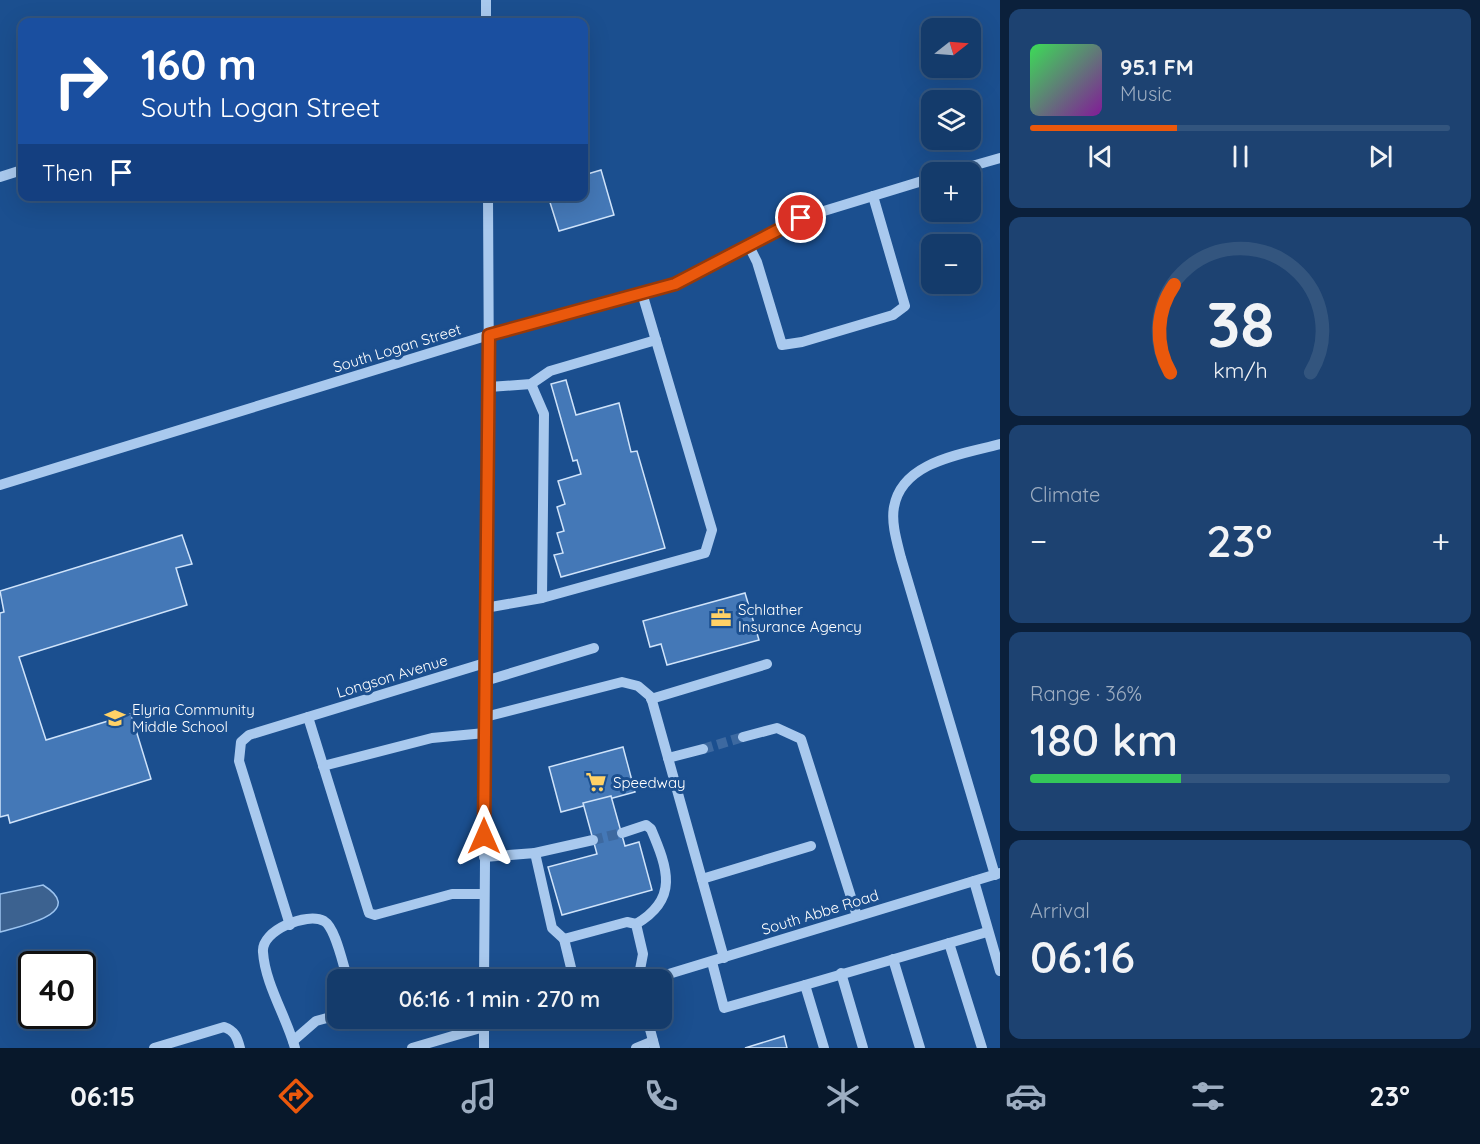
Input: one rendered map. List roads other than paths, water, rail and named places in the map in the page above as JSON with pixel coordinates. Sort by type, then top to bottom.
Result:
[{"type":"street","points":[[486,0],[486,18]]},
{"type":"street","points":[[981,163],[1000,158]]},
{"type":"street","points":[[0,177],[18,171]]},
{"type":"street","name":"South Logan Street","points":[[0,485],[489,335],[675,284],[801,218],[921,181]]},
{"type":"street","points":[[748,244],[758,262],[782,345],[802,342],[893,315],[905,306],[873,196]]},
{"type":"street","points":[[484,969],[485,608],[489,387],[488,201]]},
{"type":"street","points":[[485,608],[542,598],[705,552],[712,530],[642,293]]},
{"type":"street","points":[[489,387],[531,384],[550,371],[656,340]]},
{"type":"street","points":[[531,384],[544,414],[542,598]]},
{"type":"street","points":[[999,874],[901,558],[893,509],[898,491],[913,476],[934,462],[1000,444]]},
{"type":"street","points":[[485,681],[594,648]]},
{"type":"street","name":"Longson Avenue","points":[[290,925],[239,761],[241,742],[249,735],[485,663]]},
{"type":"street","points":[[651,699],[767,664]]},
{"type":"street","points":[[485,717],[622,682],[638,686],[651,699],[724,958]]},
{"type":"street","points":[[308,717],[369,913],[375,915],[452,894],[484,894]]},
{"type":"street","points":[[742,737],[777,728],[801,739],[857,916]]},
{"type":"street","points":[[323,766],[432,738],[485,733]]},
{"type":"street","points":[[668,758],[703,749]]},
{"type":"street","points":[[564,939],[627,922],[636,924],[657,909],[666,895],[665,873],[651,829],[646,825],[622,832]]},
{"type":"street","points":[[484,857],[535,853],[593,840]]},
{"type":"street","points":[[702,879],[811,846]]},
{"type":"street","points":[[535,853],[552,928],[564,939],[571,969]]},
{"type":"street","name":"South Abbe Road","points":[[672,973],[999,874]]},
{"type":"street","points":[[974,881],[1000,971]]},
{"type":"street","points":[[327,1018],[316,1021],[294,1044],[284,1024],[262,951],[265,938],[273,930],[311,919],[323,920],[332,928],[345,969]]},
{"type":"street","points":[[636,924],[643,954],[641,969]]},
{"type":"street","points":[[712,962],[724,1008],[987,932]]},
{"type":"street","points":[[949,943],[982,1048]]},
{"type":"street","points":[[893,959],[920,1048]]},
{"type":"street","points":[[841,974],[863,1048]]},
{"type":"street","points":[[805,985],[824,1048]]},
{"type":"street","points":[[154,1048],[224,1027],[231,1029],[240,1048]]},
{"type":"street","points":[[412,1048],[467,1029]]},
{"type":"street","points":[[484,1029],[484,1048]]},
{"type":"street","points":[[636,1048],[654,1045],[650,1029]]},
{"type":"water","points":[[43,885],[55,895],[58,903],[55,911],[35,922],[0,932],[0,894]]},
{"type":"tunnel","points":[[703,749],[743,737]]},
{"type":"tunnel","points":[[593,840],[622,833]]},
{"type":"place","name":"Schlather Insurance Agency","points":[[721,618]]},
{"type":"place","name":"Elyria Community Middle School","points":[[115,718]]},
{"type":"place","name":"Speedway","points":[[596,782]]}]
